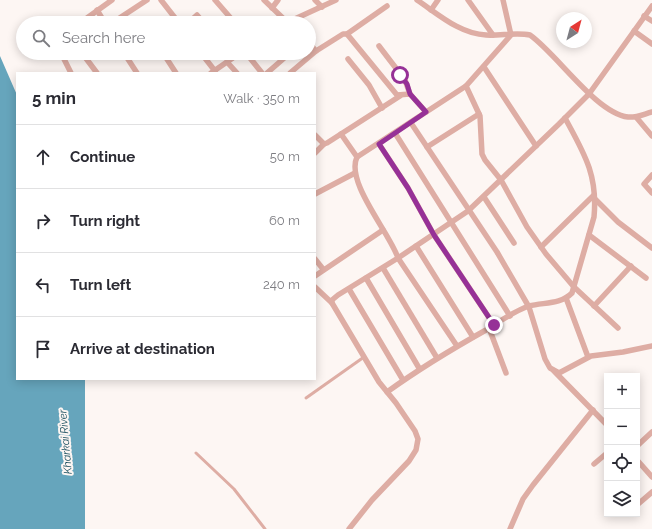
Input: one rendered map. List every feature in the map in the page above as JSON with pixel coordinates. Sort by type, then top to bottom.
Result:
[{"type":"street","points":[[89,16],[112,0]]},
{"type":"street","points":[[123,16],[147,0]]},
{"type":"street","points":[[161,0],[174,16]]},
{"type":"street","points":[[215,0],[229,16]]},
{"type":"street","points":[[264,0],[282,16]]},
{"type":"street","points":[[272,8],[278,0]]},
{"type":"street","points":[[315,0],[322,7]]},
{"type":"street","points":[[303,16],[336,0]]},
{"type":"street","points":[[417,0],[456,26],[475,34],[530,35],[537,40],[589,94],[619,114],[628,117],[636,117],[652,112]]},
{"type":"street","points":[[431,10],[438,0]]},
{"type":"street","points":[[468,0],[493,35]]},
{"type":"street","points":[[503,0],[511,35]]},
{"type":"street","points":[[316,51],[321,50],[343,34],[347,34],[387,6]]},
{"type":"street","points":[[332,303],[332,300],[452,223],[484,197],[589,94],[652,6]]},
{"type":"street","points":[[97,10],[101,16]]},
{"type":"street","points":[[644,16],[652,21]]},
{"type":"street","points":[[634,31],[652,44]]},
{"type":"street","points":[[347,34],[397,95],[400,96]]},
{"type":"street","points":[[457,346],[398,258],[359,183],[354,163],[357,157],[466,86],[511,35]]},
{"type":"street","points":[[378,46],[405,80],[410,94],[426,112]]},
{"type":"street","points":[[348,59],[369,85],[382,108]]},
{"type":"street","points":[[65,60],[71,72]]},
{"type":"street","points":[[87,60],[96,72]]},
{"type":"street","points":[[129,60],[136,72]]},
{"type":"street","points":[[168,60],[175,72]]},
{"type":"street","points":[[205,60],[213,72],[229,60],[236,72]]},
{"type":"street","points":[[252,60],[261,72]]},
{"type":"street","points":[[268,72],[282,60]]},
{"type":"street","points":[[291,72],[305,60]]},
{"type":"street","points":[[484,67],[536,146]]},
{"type":"street","points":[[466,86],[479,114],[483,157],[501,180],[527,228],[574,287],[618,328]]},
{"type":"street","points":[[316,152],[324,144],[400,96],[410,94]]},
{"type":"street","points":[[427,147],[479,114]]},
{"type":"street","points":[[636,117],[652,136]]},
{"type":"street","points":[[387,392],[419,368],[492,326],[529,307],[558,302],[566,298],[574,287],[594,217],[595,197],[590,165],[565,118]]},
{"type":"street","points":[[411,123],[468,211],[497,252],[529,307],[545,359],[554,371],[604,421]]},
{"type":"street","points":[[395,133],[510,316]]},
{"type":"street","points":[[341,134],[357,157]]},
{"type":"street","points":[[316,136],[324,144]]},
{"type":"street","points":[[379,144],[408,188],[434,235],[492,326],[506,373]]},
{"type":"street","points":[[316,193],[356,173]]},
{"type":"street","points":[[652,174],[644,184],[652,193]]},
{"type":"street","points":[[484,197],[514,243]]},
{"type":"street","points":[[541,247],[595,197]]},
{"type":"street","points":[[595,197],[618,222],[652,248]]},
{"type":"street","points":[[316,275],[383,230]]},
{"type":"street","points":[[589,235],[646,278]]},
{"type":"street","points":[[416,246],[473,337]]},
{"type":"street","points":[[316,260],[323,269]]},
{"type":"street","points":[[594,306],[631,266]]},
{"type":"street","points":[[383,268],[437,358]]},
{"type":"street","points":[[366,278],[419,368]]},
{"type":"street","points":[[316,288],[332,303],[364,357],[415,431],[418,445],[410,461],[372,500],[349,529]]},
{"type":"street","points":[[349,289],[403,380]]},
{"type":"street","points":[[566,298],[588,357]]},
{"type":"street","points":[[554,371],[559,373],[564,372],[588,357],[598,354],[623,352],[652,346]]},
{"type":"street","points":[[510,529],[524,499],[533,485],[593,410]]},
{"type":"street","points":[[638,445],[652,432]]},
{"type":"street","points":[[594,464],[604,456]]},
{"type":"street","points":[[640,464],[652,477]]},
{"type":"street","points":[[640,502],[652,492]]},
{"type":"lane","points":[[306,398],[364,357]]},
{"type":"lane","points":[[196,453],[234,489],[265,529]]},
{"type":"water","name":"Kharkai River","points":[[0,56],[16,93],[16,380],[85,380],[85,529],[0,529]]},
{"type":"route","points":[[400,75],[405,80],[410,94],[426,112],[379,144],[408,188],[434,235],[494,325]]}]
